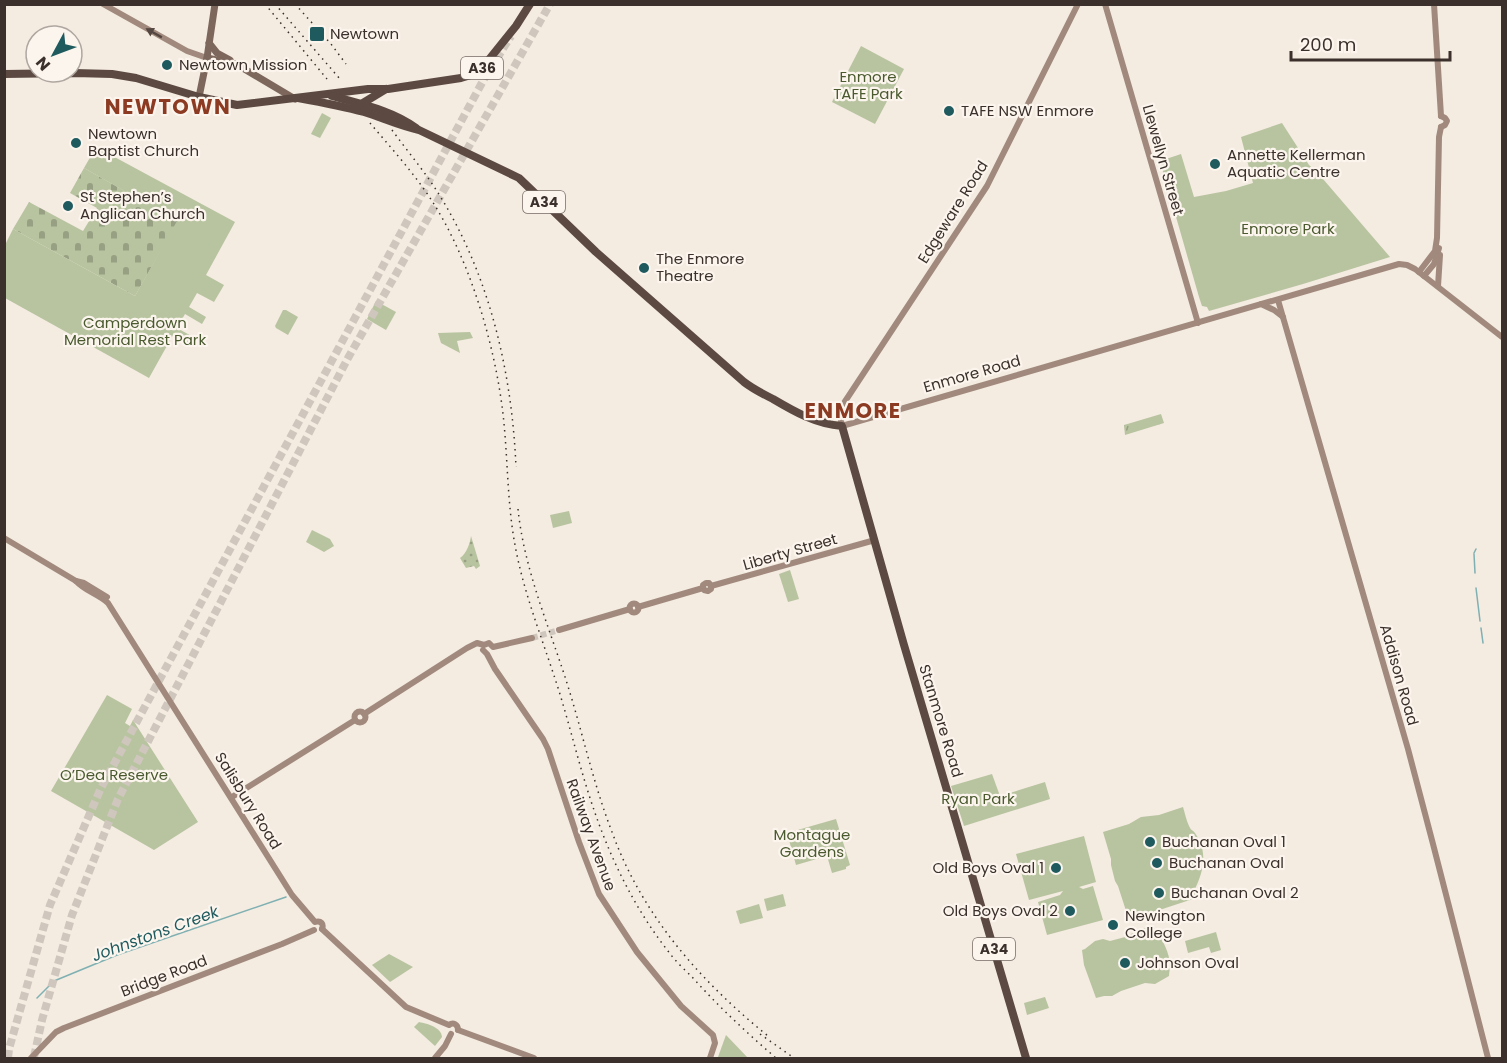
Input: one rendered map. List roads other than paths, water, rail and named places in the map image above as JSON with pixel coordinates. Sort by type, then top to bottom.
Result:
[{"type":"highway","name":"A36","points":[[4,74],[112,74],[152,82],[199,97],[237,105],[368,89],[388,89],[461,78],[477,72],[516,26],[530,4]]},
{"type":"highway","name":"A36","points":[[296,99],[347,108],[355,107],[388,89]]},
{"type":"highway","name":"Enmore Road","points":[[327,95],[361,104],[407,122],[519,178],[596,252],[744,382],[794,412],[822,423],[842,426]]},
{"type":"highway","name":"Enmore Road","points":[[347,108],[419,130]]},
{"type":"highway","name":"Stanmore Road","points":[[842,426],[1026,1059]]},
{"type":"main road","points":[[103,4],[187,51],[236,64]]},
{"type":"main road","points":[[199,97],[215,4]]},
{"type":"main road","name":"Edgeware Road","points":[[822,423],[842,406],[987,186],[1078,4]]},
{"type":"main road","name":"Llewellyn Street","points":[[1106,4],[1198,323]]},
{"type":"main road","points":[[1422,274],[1435,251],[1439,137],[1441,127],[1447,121],[1441,116],[1434,4]]},
{"type":"main road","points":[[209,43],[216,53],[296,99]]},
{"type":"main road","points":[[1437,238],[1440,259],[1438,286]]},
{"type":"main road","points":[[1422,274],[1434,264],[1439,248]]},
{"type":"main road","name":"Enmore Road","points":[[842,426],[1395,265],[1404,264],[1422,274]]},
{"type":"main road","points":[[1422,274],[1503,337]]},
{"type":"main road","name":"Addison Road","points":[[1278,300],[1409,755],[1488,1059]]},
{"type":"main road","points":[[1261,304],[1274,310],[1283,318]]},
{"type":"main road","points":[[842,406],[840,418],[842,426]]},
{"type":"main road","name":"Salisbury Road","points":[[4,538],[108,603],[292,894],[317,927],[406,1007],[449,1025]]},
{"type":"main road","name":"Liberty Street","points":[[559,630],[630,609],[632,604],[638,607],[703,588],[706,583],[711,586],[875,540]]},
{"type":"main road","points":[[232,797],[355,720],[357,712],[361,711],[364,714],[467,648],[477,643],[492,651],[493,646],[532,638]]},
{"type":"main road","name":"Railway Avenue","points":[[485,649],[495,669],[548,749],[579,842],[603,901],[637,952],[681,1006],[713,1035],[715,1043],[710,1059]]},
{"type":"main road","name":"Bridge Road","points":[[31,1059],[56,1032],[64,1028],[282,944],[317,927]]},
{"type":"main road","points":[[451,1034],[448,1030],[449,1025],[455,1024],[458,1030]]},
{"type":"main road","points":[[451,1034],[456,1034],[458,1030]]},
{"type":"main road","points":[[458,1030],[534,1059]]},
{"type":"main road","points":[[435,1059],[446,1046],[451,1034]]},
{"type":"waterway","points":[[1474,553],[1476,549]]},
{"type":"waterway","points":[[1474,554],[1475,573]]},
{"type":"waterway","points":[[1476,588],[1480,621]]},
{"type":"waterway","points":[[1481,628],[1483,643]]},
{"type":"waterway","name":"Johnstons Creek","points":[[37,998],[54,981],[117,955],[286,897]]},
{"type":"tunnel","points":[[34,1057],[42,1020],[72,915],[118,799],[348,358],[550,4]]},
{"type":"tunnel","points":[[8,1058],[50,905],[101,788],[484,79],[511,36]]},
{"type":"tunnel","points":[[532,638],[559,630]]},
{"type":"railway","points":[[265,4],[327,79]]},
{"type":"railway","points":[[275,4],[340,79]]},
{"type":"railway","points":[[295,4],[346,64]]},
{"type":"railway","points":[[370,123],[410,171],[446,224],[479,304],[499,387],[505,430],[510,513],[519,564],[588,793],[607,845],[634,900],[671,955],[723,1009],[776,1058]]},
{"type":"railway","points":[[392,130],[440,196],[472,259],[485,293],[503,361],[514,432],[516,467]]},
{"type":"railway","points":[[518,509],[526,553],[538,596],[566,680],[599,795],[625,862],[639,891],[676,944],[719,993],[768,1036]]},
{"type":"railway","points":[[760,1034],[794,1058]]},
{"type":"place","name":"Newtown","points":[[317,34]]},
{"type":"place","name":"Newtown Mission","points":[[167,65]]},
{"type":"place","name":"TAFE NSW Enmore","points":[[949,111]]},
{"type":"place","name":"Newtown Baptist Church","points":[[76,143]]},
{"type":"place","name":"Annette Kellerman Aquatic Centre","points":[[1215,164]]},
{"type":"place","name":"St Stephen’s Anglican Church","points":[[68,206]]},
{"type":"place","name":"The Enmore Theatre","points":[[644,268]]},
{"type":"place","name":"Buchanan Oval 1","points":[[1150,842]]},
{"type":"place","name":"Buchanan Oval","points":[[1157,863]]},
{"type":"place","name":"Old Boys Oval 1","points":[[1056,868]]},
{"type":"place","name":"Buchanan Oval 2","points":[[1159,893]]},
{"type":"place","name":"Old Boys Oval 2","points":[[1070,911]]},
{"type":"place","name":"Newington College","points":[[1113,925]]},
{"type":"place","name":"Johnson Oval","points":[[1125,963]]},
{"type":"district","name":"NEWTOWN","points":[[168,107]]},
{"type":"district","name":"ENMORE","points":[[853,411]]},
{"type":"park label","name":"Enmore TAFE Park","points":[[868,86]]},
{"type":"park label","name":"Enmore Park","points":[[1288,229]]},
{"type":"park label","name":"Camperdown Memorial Rest Park","points":[[135,332]]},
{"type":"park label","name":"O’Dea Reserve","points":[[114,775]]},
{"type":"park label","name":"Ryan Park","points":[[978,799]]},
{"type":"park label","name":"Montague Gardens","points":[[812,844]]}]
